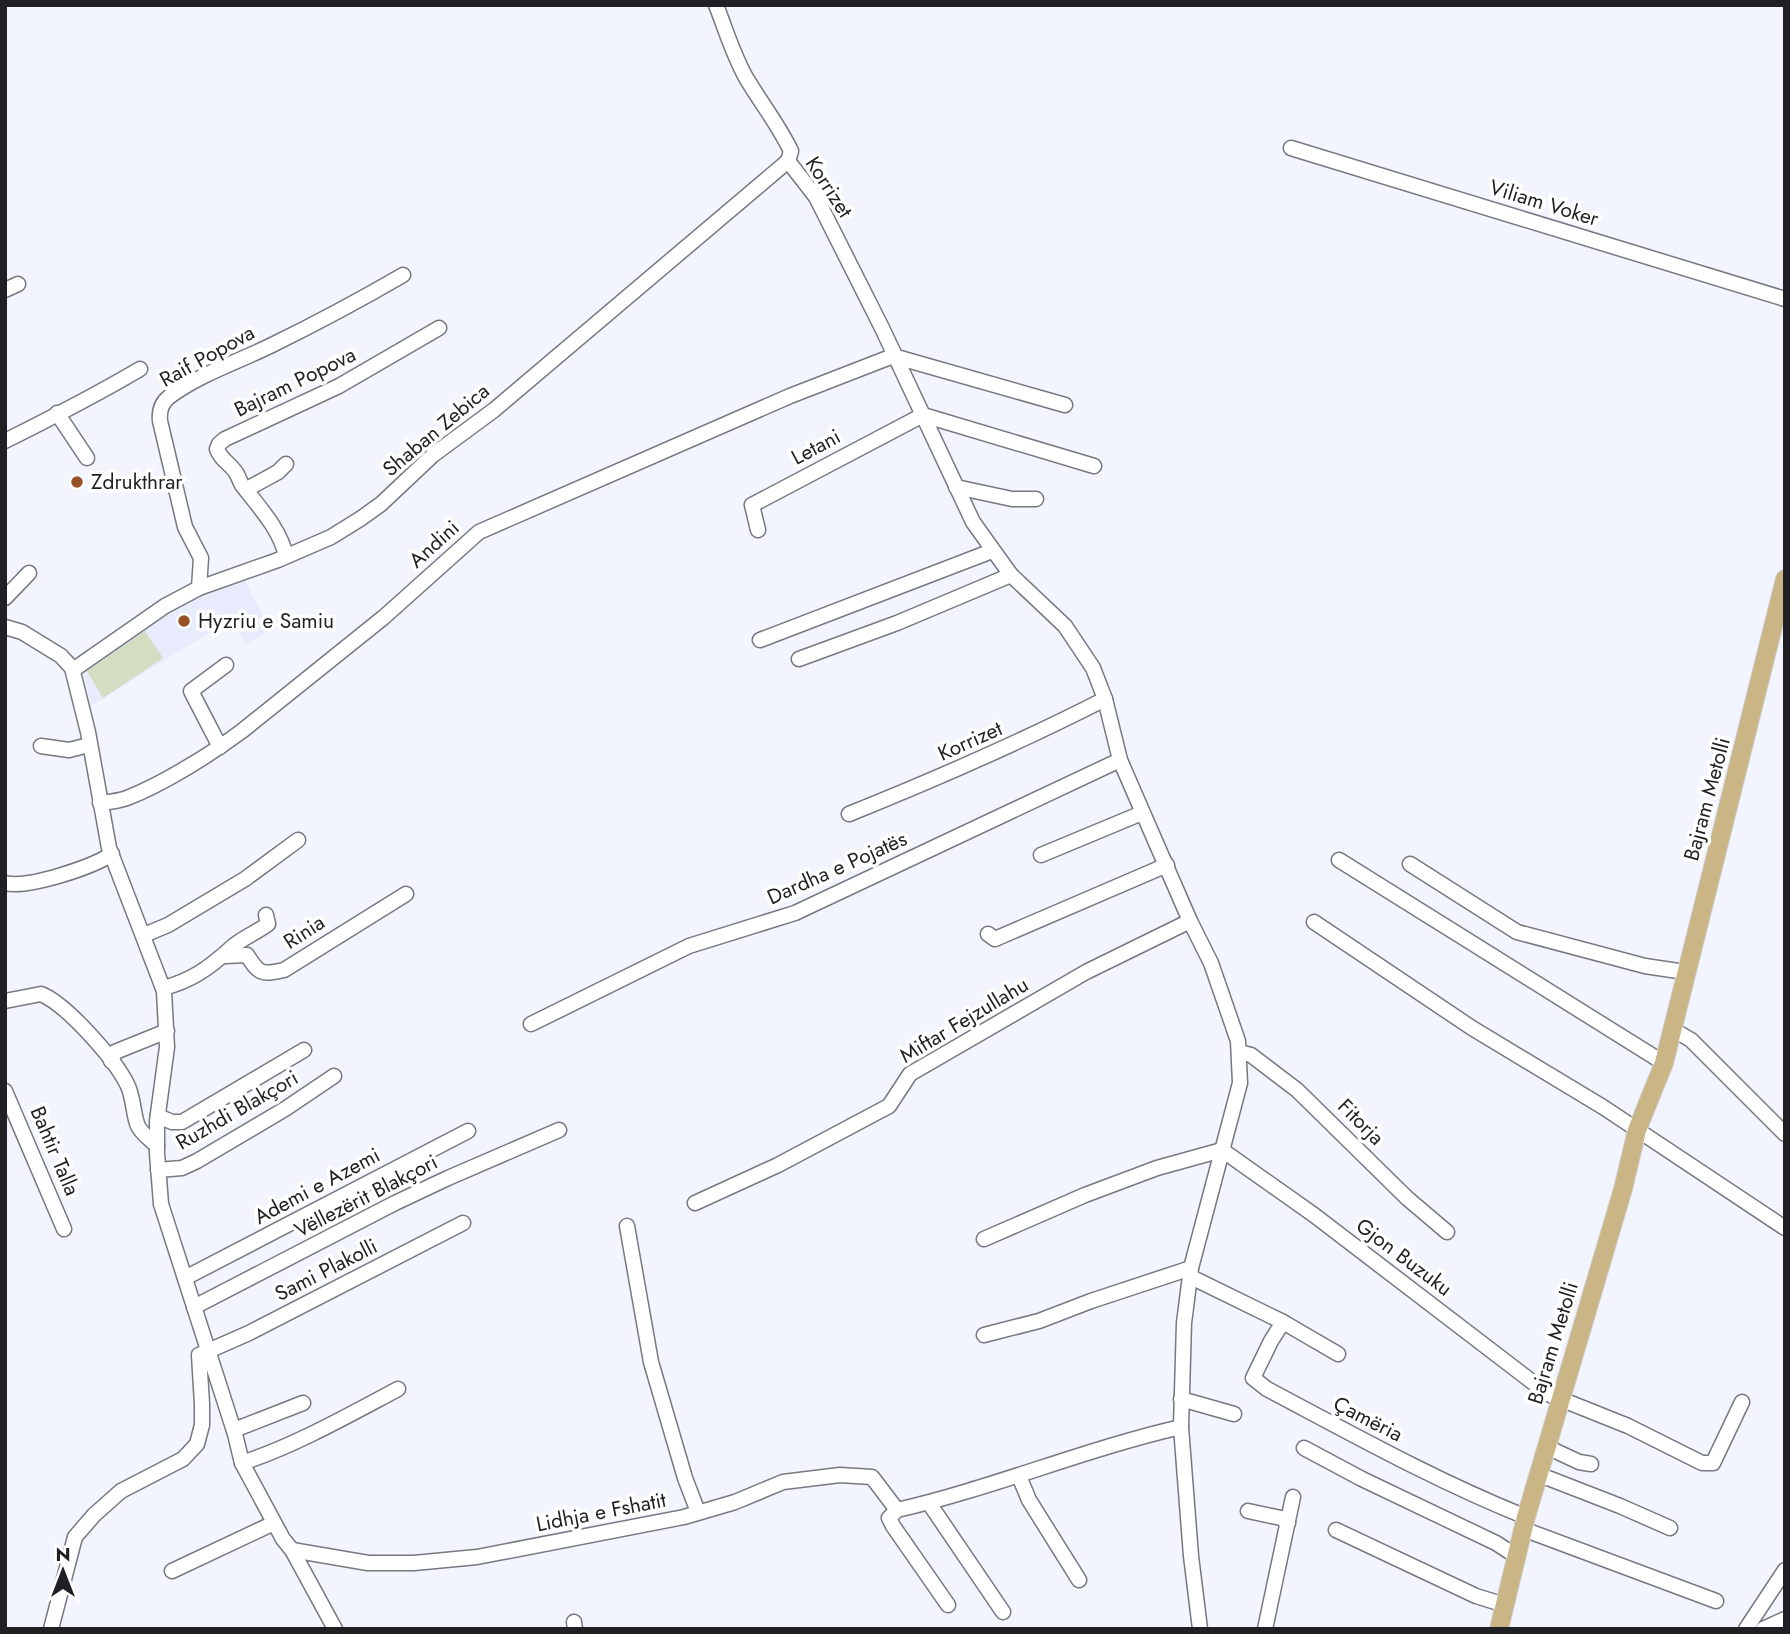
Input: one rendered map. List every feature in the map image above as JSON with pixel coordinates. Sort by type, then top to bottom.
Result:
[{"type":"main road","name":"Bajram Metolli","points":[[1499,1629],[1524,1523],[1623,1189],[1637,1130],[1664,1063],[1685,972],[1779,628],[1785,579]]},
{"type":"street","name":"Korrizet","points":[[716,5],[738,61],[791,151],[788,161],[816,197],[973,522],[1010,575],[1070,633],[1093,668],[1105,699],[1120,760]]},
{"type":"street","name":"Viliam Voker","points":[[1291,148],[1785,299]]},
{"type":"street","name":"Shaban Zebica","points":[[73,670],[165,606],[199,588],[331,537],[381,504],[433,455],[494,410],[788,161]]},
{"type":"street","name":"Raif Popova","points":[[199,588],[201,558],[185,527],[160,421],[162,405],[167,398],[197,381],[305,328],[403,275]]},
{"type":"street","name":"Bajram Popova","points":[[286,556],[283,543],[275,529],[233,468],[219,456],[219,444],[339,386],[439,328]]},
{"type":"street","points":[[893,355],[1065,405]]},
{"type":"street","name":"Andini","points":[[100,803],[124,799],[149,788],[220,747],[331,662],[479,531],[790,396],[893,355]]},
{"type":"street","points":[[5,441],[140,369]]},
{"type":"street","points":[[57,413],[87,458]]},
{"type":"street","points":[[923,415],[1094,466]]},
{"type":"street","name":"Letani","points":[[758,530],[752,505],[923,415]]},
{"type":"street","points":[[247,489],[278,472],[286,464]]},
{"type":"street","points":[[956,487],[1012,499],[1036,499]]},
{"type":"street","points":[[760,640],[992,551]]},
{"type":"street","points":[[5,598],[29,573]]},
{"type":"street","points":[[800,659],[897,623],[1010,575]]},
{"type":"street","points":[[5,627],[22,632],[61,656],[73,670],[112,854],[163,988],[167,1047],[158,1116],[161,1204],[234,1430],[242,1463],[335,1629]]},
{"type":"street","points":[[220,747],[191,691],[226,665]]},
{"type":"street","name":"Korrizet","points":[[849,814],[1040,733],[1105,699]]},
{"type":"street","points":[[41,746],[69,750],[89,745]]},
{"type":"street","points":[[1120,760],[1190,920],[1212,963],[1226,1001],[1239,1052],[1240,1083],[1191,1273],[1184,1323],[1181,1427],[1191,1556],[1200,1629]]},
{"type":"street","name":"Dardha e Pojatës","points":[[531,1024],[688,946],[795,913],[1120,760]]},
{"type":"street","points":[[1041,855],[1142,813]]},
{"type":"street","points":[[144,935],[168,925],[245,879],[298,840]]},
{"type":"street","points":[[5,883],[17,885],[64,873],[97,864],[112,854]]},
{"type":"street","points":[[1339,860],[1664,1063]]},
{"type":"street","points":[[1410,864],[1517,932],[1645,966],[1685,972]]},
{"type":"street","points":[[988,934],[995,939],[1167,865]]},
{"type":"street","name":"Rinia","points":[[225,956],[247,955],[257,971],[266,974],[284,970],[406,894]]},
{"type":"street","name":"Rinia","points":[[163,988],[183,983],[225,956],[229,949],[268,924],[265,915]]},
{"type":"street","name":"Miftar Fejzullahu","points":[[695,1203],[778,1165],[889,1106],[910,1074],[1086,972],[1190,920]]},
{"type":"street","points":[[1314,922],[1472,1028],[1548,1073],[1785,1228]]},
{"type":"street","points":[[5,1001],[41,994],[53,999],[81,1025],[128,1085],[138,1126],[157,1146]]},
{"type":"street","points":[[1672,1029],[1692,1040],[1785,1133]]},
{"type":"street","points":[[111,1061],[115,1052],[167,1031]]},
{"type":"street","points":[[158,1116],[172,1122],[182,1122],[304,1050]]},
{"type":"street","name":"Fitorja","points":[[1239,1052],[1251,1055],[1297,1090],[1408,1198],[1447,1232]]},
{"type":"street","name":"Ruzhdi Blakçori","points":[[158,1170],[182,1168],[197,1161],[285,1109],[334,1076]]},
{"type":"street","name":"Bahtir Talla","points":[[5,1091],[64,1229]]},
{"type":"street","name":"Vëllezërit Blakçori","points":[[194,1307],[395,1203],[559,1130]]},
{"type":"street","name":"Ademi e Azemi","points":[[185,1278],[468,1131]]},
{"type":"street","points":[[984,1239],[1085,1195],[1157,1168],[1222,1150]]},
{"type":"street","name":"Gjon Buzuku","points":[[1222,1150],[1314,1215],[1548,1394],[1628,1426],[1702,1463],[1713,1463],[1742,1402]]},
{"type":"street","name":"Sami Plakolli","points":[[208,1351],[249,1333],[463,1223]]},
{"type":"street","points":[[627,1226],[651,1362],[685,1478],[698,1512]]},
{"type":"street","points":[[984,1335],[1039,1321],[1091,1301],[1191,1273],[1338,1354]]},
{"type":"street","name":"Çamëria","points":[[1283,1322],[1253,1378],[1256,1382],[1524,1523]]},
{"type":"street","points":[[51,1629],[75,1537],[94,1515],[121,1491],[183,1459],[197,1444],[202,1415],[199,1356],[208,1351]]},
{"type":"street","points":[[242,1463],[309,1435],[398,1389]]},
{"type":"street","points":[[1181,1399],[1234,1414]]},
{"type":"street","points":[[234,1430],[303,1403]]},
{"type":"street","points":[[897,1510],[1019,1476],[1125,1440],[1181,1427]]},
{"type":"street","points":[[1547,1447],[1579,1462],[1591,1464]]},
{"type":"street","points":[[1304,1448],[1496,1543],[1516,1556]]},
{"type":"street","name":"Lidhja e Fshatit","points":[[292,1550],[368,1563],[414,1563],[477,1557],[684,1517],[735,1502],[783,1482],[840,1475],[872,1477],[897,1510],[889,1518],[892,1526],[948,1605]]},
{"type":"street","points":[[1019,1476],[1030,1500],[1079,1580]]},
{"type":"street","points":[[1537,1478],[1548,1478],[1670,1528]]},
{"type":"street","points":[[1265,1629],[1293,1497]]},
{"type":"street","points":[[929,1503],[1003,1612]]},
{"type":"street","points":[[1248,1511],[1281,1518],[1288,1523]]},
{"type":"street","points":[[172,1571],[274,1523]]},
{"type":"street","points":[[1524,1523],[1716,1601]]},
{"type":"street","points":[[1336,1530],[1476,1596],[1505,1605]]},
{"type":"street","points":[[1746,1629],[1785,1570]]},
{"type":"street","points":[[1763,1629],[1785,1619]]},
{"type":"shaded area","points":[[244,578],[270,631],[245,644],[231,619],[91,706],[82,669],[197,596]]},
{"type":"green space","points":[[145,631],[163,658],[103,698],[87,671]]},
{"type":"place","name":"Zdrukthrar","points":[[77,482]]},
{"type":"place","name":"Hyzriu e Samiu","points":[[184,621]]}]
